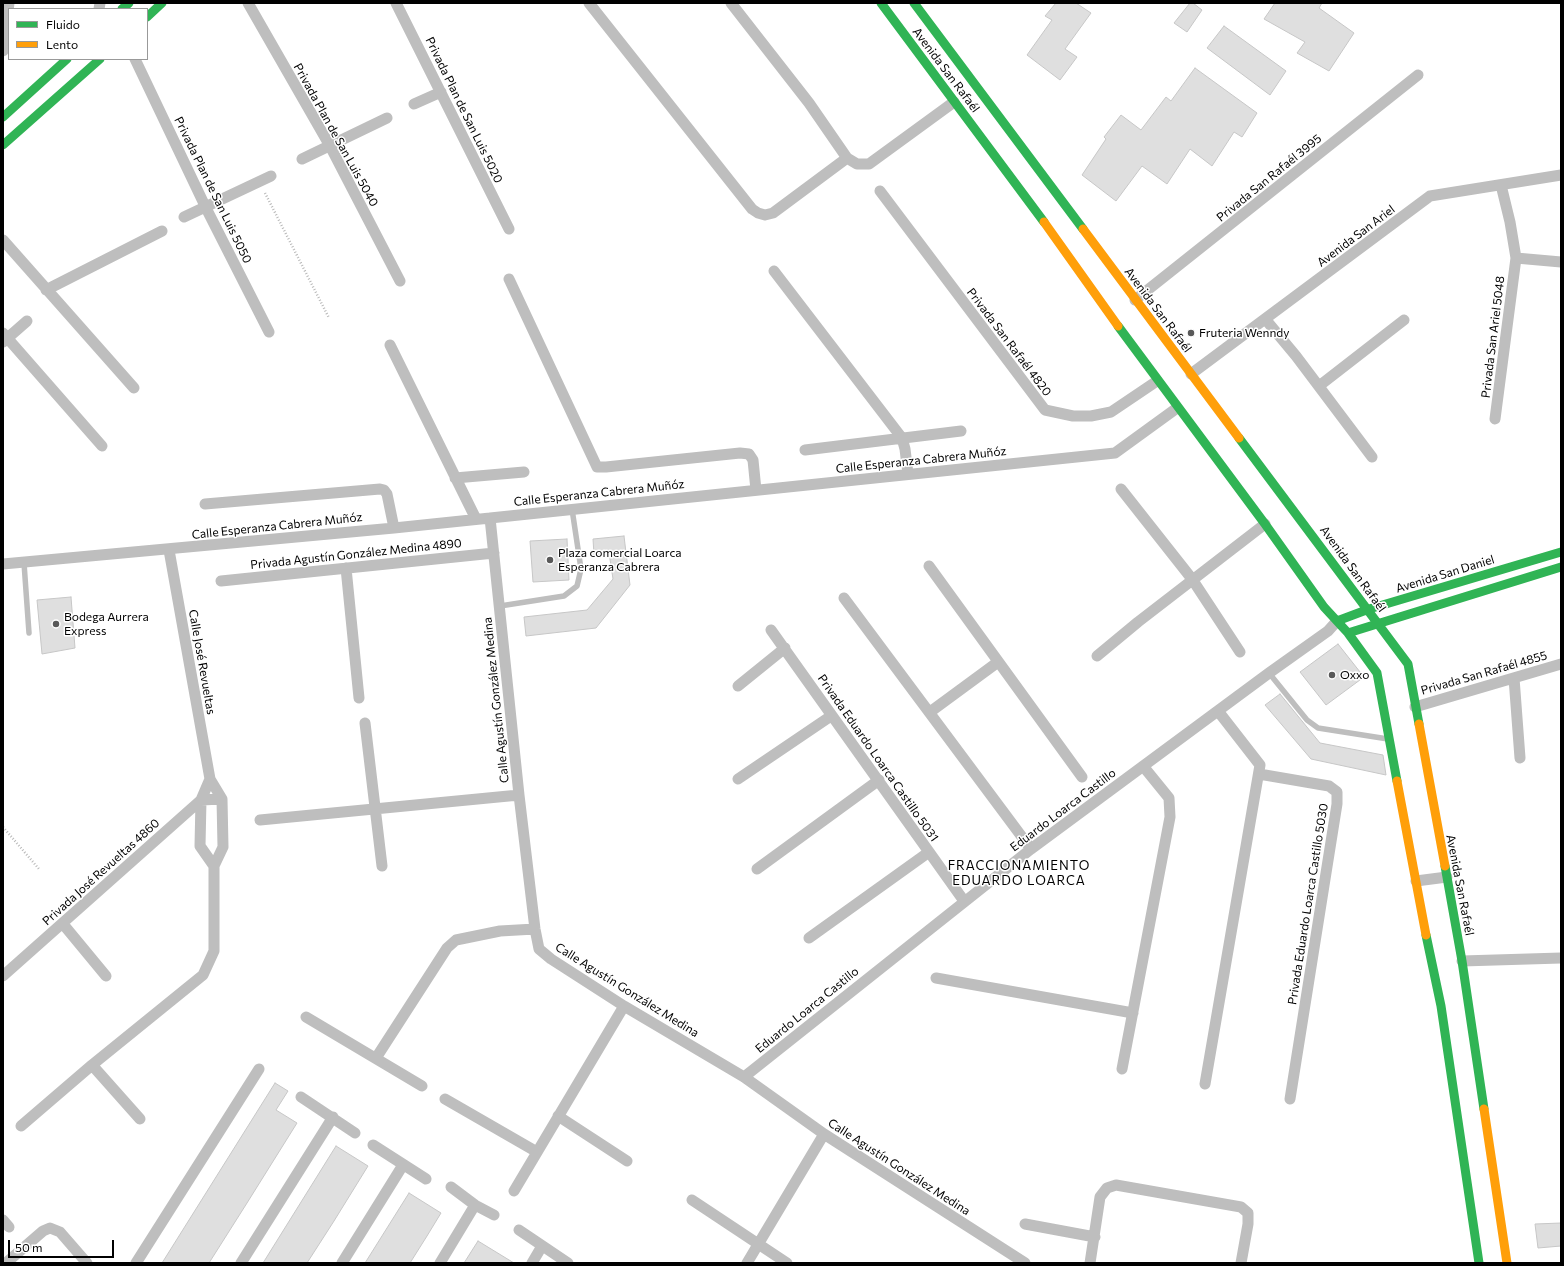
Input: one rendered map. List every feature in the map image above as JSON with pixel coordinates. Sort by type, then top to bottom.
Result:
[{"type":"main road","points":[[148,16],[162,3]]},
{"type":"main road","name":"Avenida San Rafaél","points":[[881,3],[954,102],[1013,174],[1157,381],[1265,524],[1324,606],[1348,633],[1376,673],[1390,739],[1440,1006],[1479,1263]]},
{"type":"main road","name":"Avenida San Rafaél","points":[[914,3],[1028,162],[1135,300],[1369,609],[1378,624],[1408,664],[1462,961],[1506,1263]]},
{"type":"main road","points":[[3,117],[66,60]]},
{"type":"main road","points":[[3,145],[99,60]]},
{"type":"main road","name":"Avenida San Daniel","points":[[1337,621],[1369,609],[1561,552]]},
{"type":"main road","points":[[1348,633],[1561,567]]},
{"type":"street","name":"Privada Plan de San Luis 5040","points":[[248,3],[330,146],[400,281]]},
{"type":"street","name":"Privada Plan de San Luis 5020","points":[[396,3],[509,229]]},
{"type":"street","points":[[589,3],[752,209],[758,213],[766,215],[773,213],[847,158]]},
{"type":"street","points":[[731,3],[809,103],[847,158],[857,164],[869,164],[954,102]]},
{"type":"street","points":[[3,51],[8,11]]},
{"type":"street","name":"Privada Plan de San Luis 5050","points":[[135,60],[206,208],[269,332]]},
{"type":"street","name":"Privada San Rafaél 3995","points":[[1135,300],[1418,75]]},
{"type":"street","points":[[414,104],[441,92]]},
{"type":"street","points":[[302,159],[387,118]]},
{"type":"street","name":"Avenida San Ariel","points":[[1191,374],[1266,320],[1430,196],[1561,175]]},
{"type":"street","points":[[184,217],[272,176]]},
{"type":"street","name":"Privada San Ariel 5048","points":[[1495,419],[1516,258],[1510,222],[1501,185]]},
{"type":"street","name":"Privada San Rafaél 4820","points":[[880,190],[1045,410],[1073,416],[1090,416],[1111,412],[1157,381]]},
{"type":"street","points":[[46,290],[162,231]]},
{"type":"street","points":[[3,240],[134,388]]},
{"type":"street","points":[[1516,258],[1561,262]]},
{"type":"street","points":[[774,271],[902,438],[908,474]]},
{"type":"street","points":[[509,279],[597,467],[740,453],[749,454],[753,460],[756,490]]},
{"type":"street","points":[[1266,320],[1319,386],[1372,457]]},
{"type":"street","points":[[1319,386],[1404,320]]},
{"type":"street","points":[[27,321],[5,338],[102,446]]},
{"type":"street","points":[[390,345],[476,519]]},
{"type":"street","name":"Calle Esperanza Cabrera Muñóz","points":[[5,566],[394,528],[1115,452],[1177,408]]},
{"type":"street","points":[[804,450],[961,431]]},
{"type":"street","points":[[455,478],[524,472]]},
{"type":"street","points":[[205,504],[380,489],[384,490],[387,494],[394,528]]},
{"type":"street","points":[[1121,489],[1192,579],[1240,652]]},
{"type":"street","name":"Calle Agustín González Medina","points":[[490,518],[519,795],[535,929],[539,949],[624,1006],[744,1077],[824,1134],[1024,1263]]},
{"type":"street","points":[[1097,656],[1192,579],[1265,524]]},
{"type":"street","name":"Calle José Revueltas","points":[[92,1065],[203,975],[214,951],[214,866],[223,847],[222,799],[210,779],[169,550]]},
{"type":"street","name":"Privada Agustín González Medina 4890","points":[[221,581],[494,553]]},
{"type":"street","points":[[929,566],[1082,777]]},
{"type":"street","points":[[346,568],[359,698]]},
{"type":"street","points":[[844,598],[1031,849]]},
{"type":"street","name":"Eduardo Loarca Castillo","points":[[744,1077],[1031,849],[1328,631],[1337,621]]},
{"type":"street","name":"Privada Eduardo Loarca Castillo 5031","points":[[771,630],[964,901]]},
{"type":"street","points":[[1328,631],[1348,633]]},
{"type":"street","points":[[738,686],[785,648]]},
{"type":"street","points":[[930,712],[998,662]]},
{"type":"street","name":"Privada San Rafaél 4855","points":[[1415,707],[1561,664]]},
{"type":"street","points":[[1514,678],[1520,758]]},
{"type":"street","points":[[1205,1084],[1260,765],[1218,711]]},
{"type":"street","points":[[738,779],[832,716]]},
{"type":"street","points":[[365,723],[382,866]]},
{"type":"street","points":[[1122,1069],[1170,817],[1169,798],[1143,766]]},
{"type":"street","name":"Privada Eduardo Loarca Castillo 5030","points":[[1259,774],[1329,786],[1336,792],[1338,804],[1290,1099]]},
{"type":"street","points":[[210,779],[201,800],[200,846],[214,866]]},
{"type":"street","points":[[757,869],[879,780]]},
{"type":"street","points":[[260,820],[519,795]]},
{"type":"street","points":[[201,800],[222,799]]},
{"type":"street","name":"Privada José Revueltas 4860","points":[[3,976],[201,800]]},
{"type":"street","points":[[809,938],[929,852]]},
{"type":"street","points":[[1416,882],[1446,878]]},
{"type":"street","points":[[63,924],[106,976]]},
{"type":"street","points":[[376,1058],[447,948],[456,940],[500,931],[535,929]]},
{"type":"street","points":[[1462,961],[1561,958]]},
{"type":"street","points":[[936,978],[1133,1013]]},
{"type":"street","points":[[514,1192],[624,1006]]},
{"type":"street","points":[[306,1017],[422,1086]]},
{"type":"street","points":[[21,1126],[92,1065],[140,1119]]},
{"type":"street","points":[[136,1263],[259,1069]]},
{"type":"street","points":[[301,1097],[355,1132]]},
{"type":"street","points":[[445,1098],[537,1152]]},
{"type":"street","points":[[558,1116],[627,1161]]},
{"type":"street","points":[[240,1263],[333,1117]]},
{"type":"street","points":[[747,1263],[824,1134]]},
{"type":"street","points":[[373,1145],[426,1179]]},
{"type":"street","points":[[342,1263],[403,1165]]},
{"type":"street","points":[[1090,1263],[1100,1197],[1107,1188],[1116,1185],[1241,1207],[1248,1213],[1248,1224],[1241,1263]]},
{"type":"street","points":[[451,1187],[475,1205],[494,1215]]},
{"type":"street","points":[[692,1200],[787,1263]]},
{"type":"street","points":[[440,1263],[475,1205]]},
{"type":"street","points":[[1025,1224],[1095,1237]]},
{"type":"street","points":[[6,1263],[43,1231],[50,1228],[60,1232],[87,1263]]},
{"type":"street","points":[[519,1230],[568,1263]]},
{"type":"street","points":[[532,1263],[542,1246]]},
{"type":"lane","points":[[500,606],[564,596],[576,586],[581,569],[572,509]]},
{"type":"lane","points":[[24,563],[29,633]]},
{"type":"lane","points":[[1269,673],[1307,720],[1318,728],[1390,739]]},
{"type":"path","points":[[259,182],[328,318]]},
{"type":"path","points":[[3,827],[38,869]]},
{"type":"building","points":[[1056,3],[1076,3],[1091,13],[1065,49],[1077,57],[1060,80],[1027,55],[1052,20],[1045,16]]},
{"type":"building","points":[[1190,3],[1193,3],[1202,10],[1187,32],[1174,23]]},
{"type":"building","points":[[1275,3],[1322,3],[1319,8],[1354,33],[1329,71],[1297,53],[1305,42],[1264,19]]},
{"type":"building","points":[[1224,26],[1286,71],[1270,95],[1207,48]]},
{"type":"building","points":[[1195,68],[1257,113],[1242,137],[1234,132],[1212,166],[1190,149],[1167,184],[1142,166],[1116,201],[1082,175],[1106,139],[1104,137],[1121,115],[1141,130],[1166,97],[1171,101]]},
{"type":"building","points":[[624,536],[630,585],[596,628],[526,636],[524,617],[587,610],[613,579],[609,553],[594,555],[593,539]]},
{"type":"building","name":"Plaza comercial Loarca Esperanza Cabrera","points":[[567,539],[569,580],[533,582],[530,541]]},
{"type":"building","name":"Bodega Aurrera Express","points":[[71,597],[75,648],[42,654],[37,600]]},
{"type":"building","name":"Oxxo","points":[[1338,644],[1364,677],[1326,705],[1300,672]]},
{"type":"building","points":[[1280,694],[1320,743],[1383,755],[1386,775],[1311,759],[1265,705]]},
{"type":"building","points":[[275,1083],[288,1091],[276,1110],[297,1123],[247,1203],[209,1263],[162,1263]]},
{"type":"building","points":[[336,1146],[368,1166],[334,1221],[307,1263],[263,1263]]},
{"type":"building","points":[[409,1193],[441,1213],[427,1236],[410,1263],[365,1263]]},
{"type":"building","points":[[1561,1223],[1561,1246],[1538,1248],[1535,1224]]},
{"type":"building","points":[[478,1241],[514,1263],[464,1263]]},
{"type":"traffic: fast","points":[[123,8],[129,3]]},
{"type":"traffic: fast","points":[[148,16],[162,3]]},
{"type":"traffic: fast","points":[[881,3],[1044,222]]},
{"type":"traffic: fast","points":[[914,3],[1083,229]]},
{"type":"traffic: fast","points":[[3,117],[66,60]]},
{"type":"traffic: fast","points":[[3,145],[99,60]]},
{"type":"traffic: fast","points":[[1118,326],[1265,524],[1324,607],[1348,633],[1377,673],[1397,781]]},
{"type":"traffic: fast","points":[[1239,438],[1408,664],[1419,724]]},
{"type":"traffic: fast","points":[[1337,621],[1369,609],[1561,552]]},
{"type":"traffic: fast","points":[[1348,633],[1561,567]]},
{"type":"traffic: fast","points":[[1445,866],[1462,961],[1484,1109]]},
{"type":"traffic: fast","points":[[1426,935],[1441,1006],[1479,1263]]},
{"type":"traffic: slow","points":[[1044,222],[1118,326]]},
{"type":"traffic: slow","points":[[1083,229],[1239,438]]},
{"type":"traffic: slow","points":[[1419,724],[1445,866]]},
{"type":"traffic: slow","points":[[1397,781],[1426,935]]},
{"type":"traffic: slow","points":[[1484,1109],[1507,1263]]},
{"type":"place","name":"Fruteria Wenndy","points":[[1191,333]]},
{"type":"place","name":"Plaza comercial Loarca Esperanza Cabrera","points":[[550,560]]},
{"type":"place","name":"Bodega Aurrera Express","points":[[56,624]]},
{"type":"place","name":"Oxxo","points":[[1332,675]]},
{"type":"district","name":"FRACCIONAMIENTO EDUARDO LOARCA","points":[[1019,874]]}]
